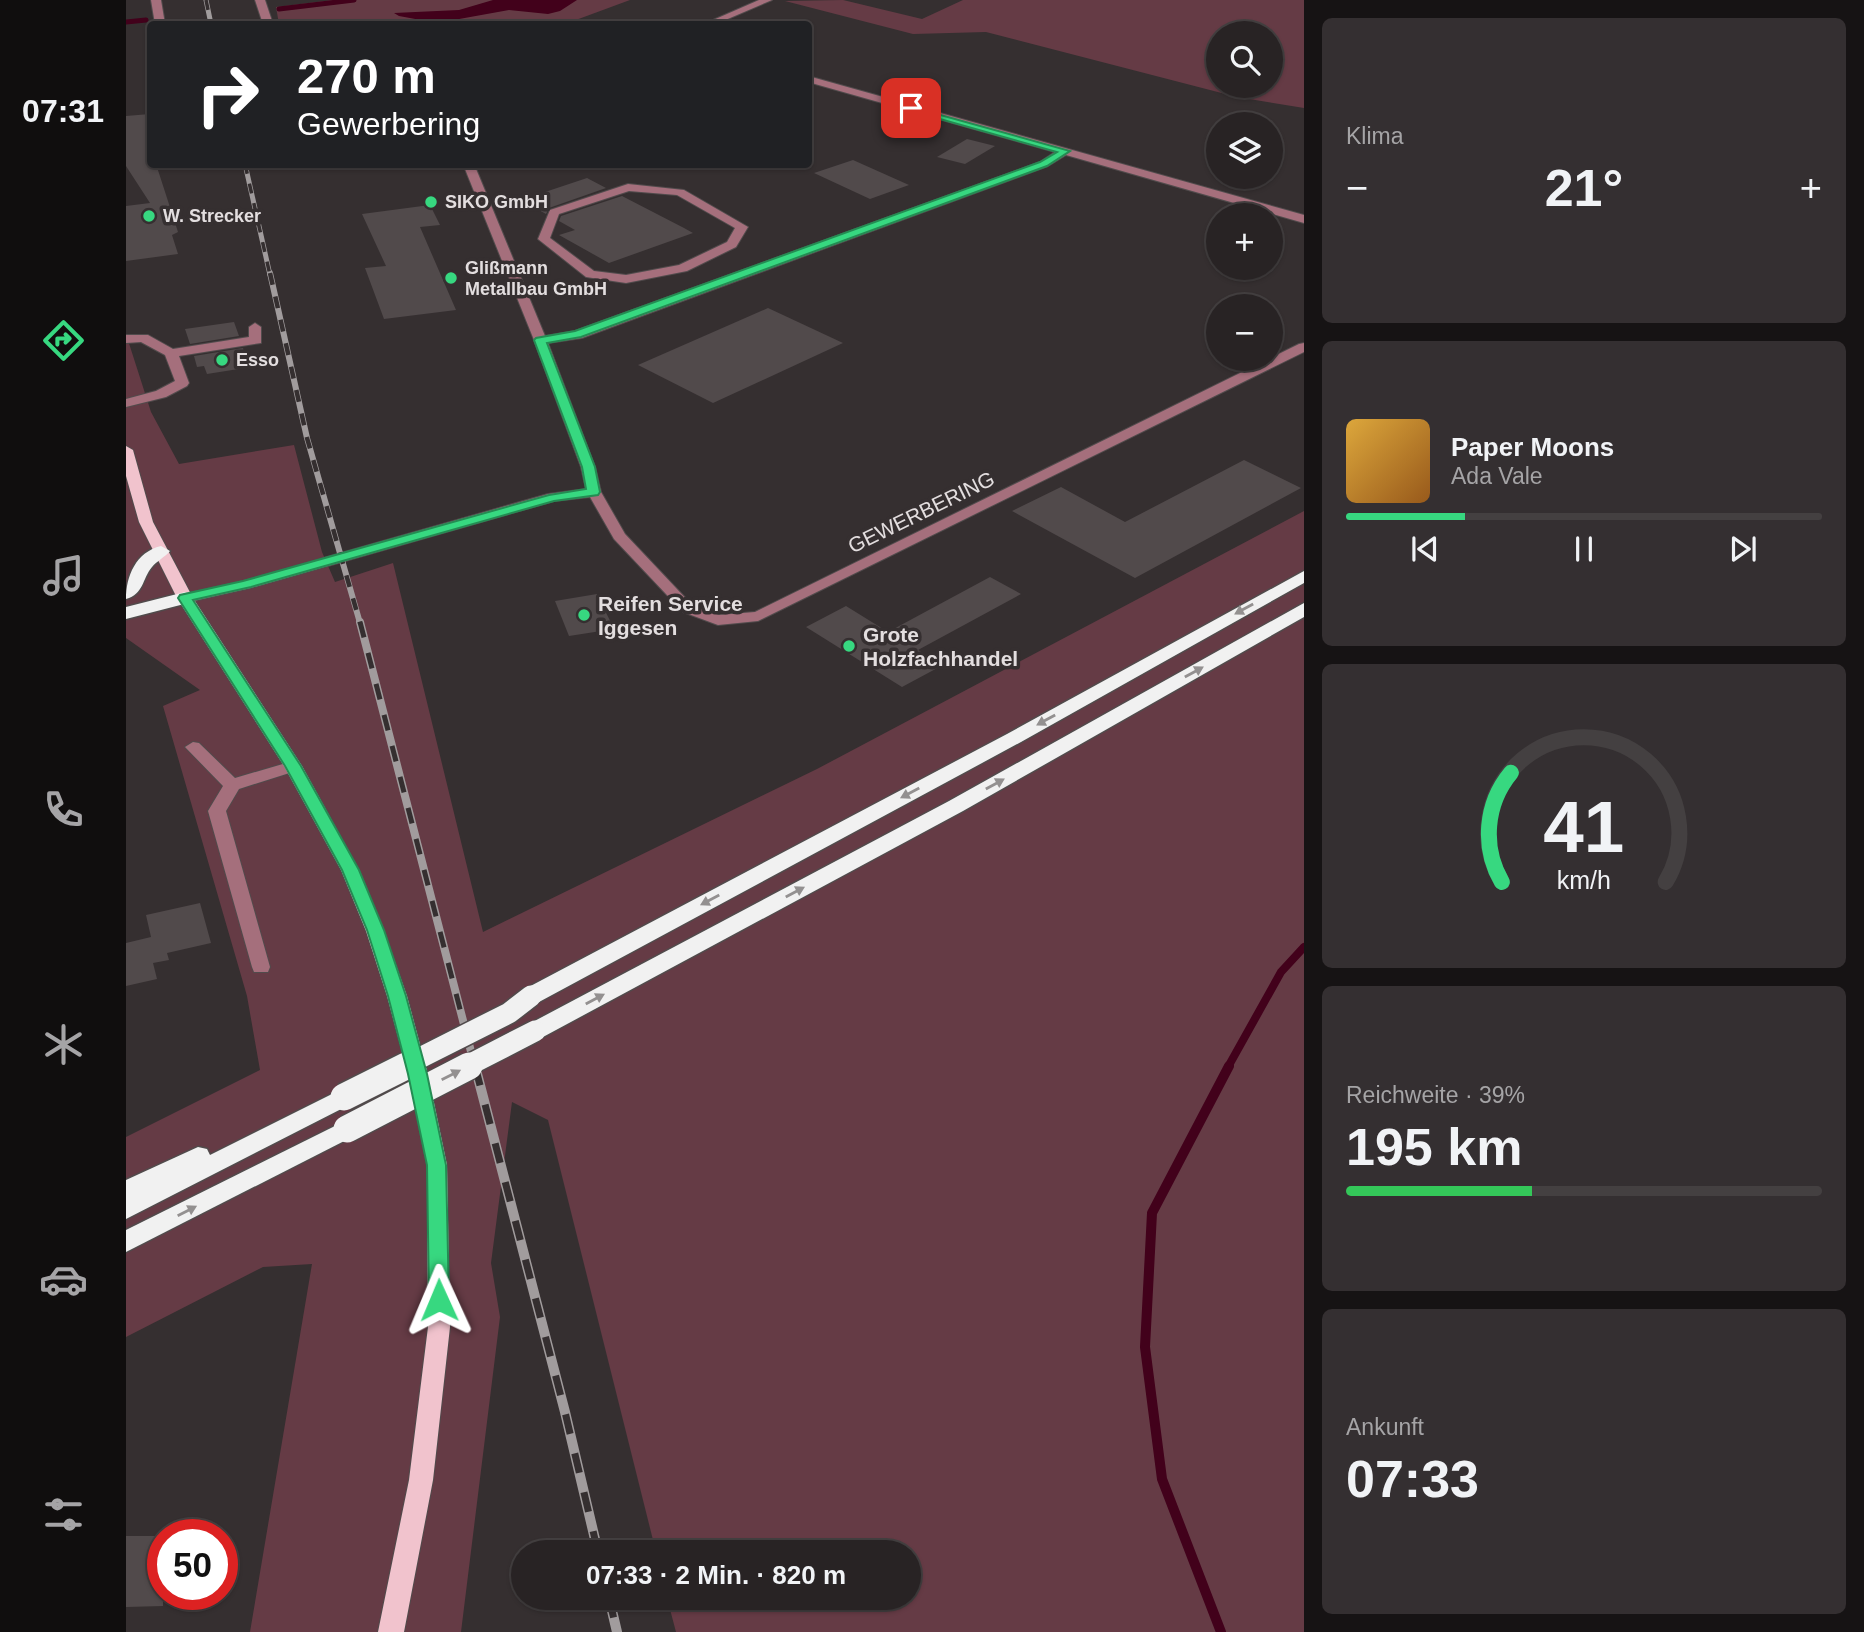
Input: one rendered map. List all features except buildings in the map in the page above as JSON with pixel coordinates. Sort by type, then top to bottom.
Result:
[{"type":"highway","points":[[126,593],[137,582],[142,566],[161,551]]},
{"type":"highway","points":[[126,1191],[509,1013],[531,996],[1014,738],[1304,576]]},
{"type":"highway","points":[[126,614],[185,598]]},
{"type":"highway","points":[[126,1242],[534,1031],[956,806],[1304,609]]},
{"type":"highway","points":[[126,1209],[342,1090]]},
{"type":"main road","points":[[126,450],[146,522],[185,598],[293,766],[350,870],[375,930],[414,1061],[437,1165],[439,1327],[421,1479],[391,1632]]},
{"type":"street","points":[[156,0],[160,21]]},
{"type":"street","points":[[260,0],[267,21]]},
{"type":"street","points":[[716,21],[767,0]]},
{"type":"street","points":[[812,80],[1304,219]]},
{"type":"street","points":[[540,340],[577,335],[1044,164],[1065,151]]},
{"type":"street","name":"GEWERBERING","points":[[470,168],[540,340],[588,467],[594,492],[619,536],[688,608],[718,620],[758,616],[1304,347]]},
{"type":"street","points":[[628,187],[680,192],[742,227],[732,244],[683,268],[626,279],[590,274],[544,239],[554,212],[628,187]]},
{"type":"street","points":[[126,339],[143,338],[171,353],[256,340],[255,327]]},
{"type":"street","points":[[126,403],[161,394],[182,383],[171,353]]},
{"type":"street","points":[[185,598],[246,584],[553,497],[594,492]]},
{"type":"street","points":[[193,747],[232,785]]},
{"type":"street","points":[[261,967],[216,811],[232,785],[293,766]]},
{"type":"shaded area","points":[[333,0],[630,0],[573,21],[278,21],[276,7]]},
{"type":"shaded area","points":[[493,0],[577,0],[560,11],[548,14],[509,10],[448,21],[426,21],[394,13],[459,10]]},
{"type":"shaded area","points":[[843,0],[922,19],[963,0],[1304,0],[1304,108],[1243,98],[1283,98],[1283,21],[1206,21],[1206,89],[986,32],[913,34],[785,1]]},
{"type":"shaded area","points":[[126,334],[151,412],[179,464],[294,445],[322,552],[335,582],[393,563],[483,932],[817,769],[1304,511],[1304,1632],[676,1632],[670,1610],[921,1610],[921,1540],[653,1540],[548,1120],[512,1102],[491,1263],[500,1317],[461,1632],[250,1632],[312,1264],[263,1267],[126,1337],[126,1137],[260,1070],[247,996],[163,706],[200,690],[126,638]]},
{"type":"waterway","points":[[279,9],[354,0]]},
{"type":"waterway","points":[[126,22],[146,20]]},
{"type":"waterway","points":[[1228,1067],[1281,972],[1304,947]]},
{"type":"waterway","points":[[1221,1632],[1162,1479],[1145,1347],[1152,1213],[1229,1066]]},
{"type":"railway","points":[[206,0],[210,21]]},
{"type":"railway","points":[[246,168],[270,275]]},
{"type":"railway","points":[[270,273],[307,438],[360,623]]},
{"type":"railway","points":[[360,622],[475,1067]]},
{"type":"railway","points":[[475,1066],[565,1412],[595,1540]]},
{"type":"railway","points":[[612,1610],[617,1632]]},
{"type":"place","name":"SIKO GmbH","points":[[431,202]]},
{"type":"place","name":"W. Strecker","points":[[149,216]]},
{"type":"place","name":"Glißmann Metallbau GmbH","points":[[451,278]]},
{"type":"place","name":"Esso","points":[[222,360]]},
{"type":"place","name":"Reifen Service Iggesen","points":[[584,615]]},
{"type":"place","name":"Grote Holzfachhandel","points":[[849,646]]},
{"type":"route","points":[[439,1300],[437,1165],[418,1074],[397,996],[375,930],[350,870],[293,766],[185,598],[342,558],[553,497],[594,492],[588,467],[540,340],[577,335],[1044,164],[1065,151],[911,108]]}]
